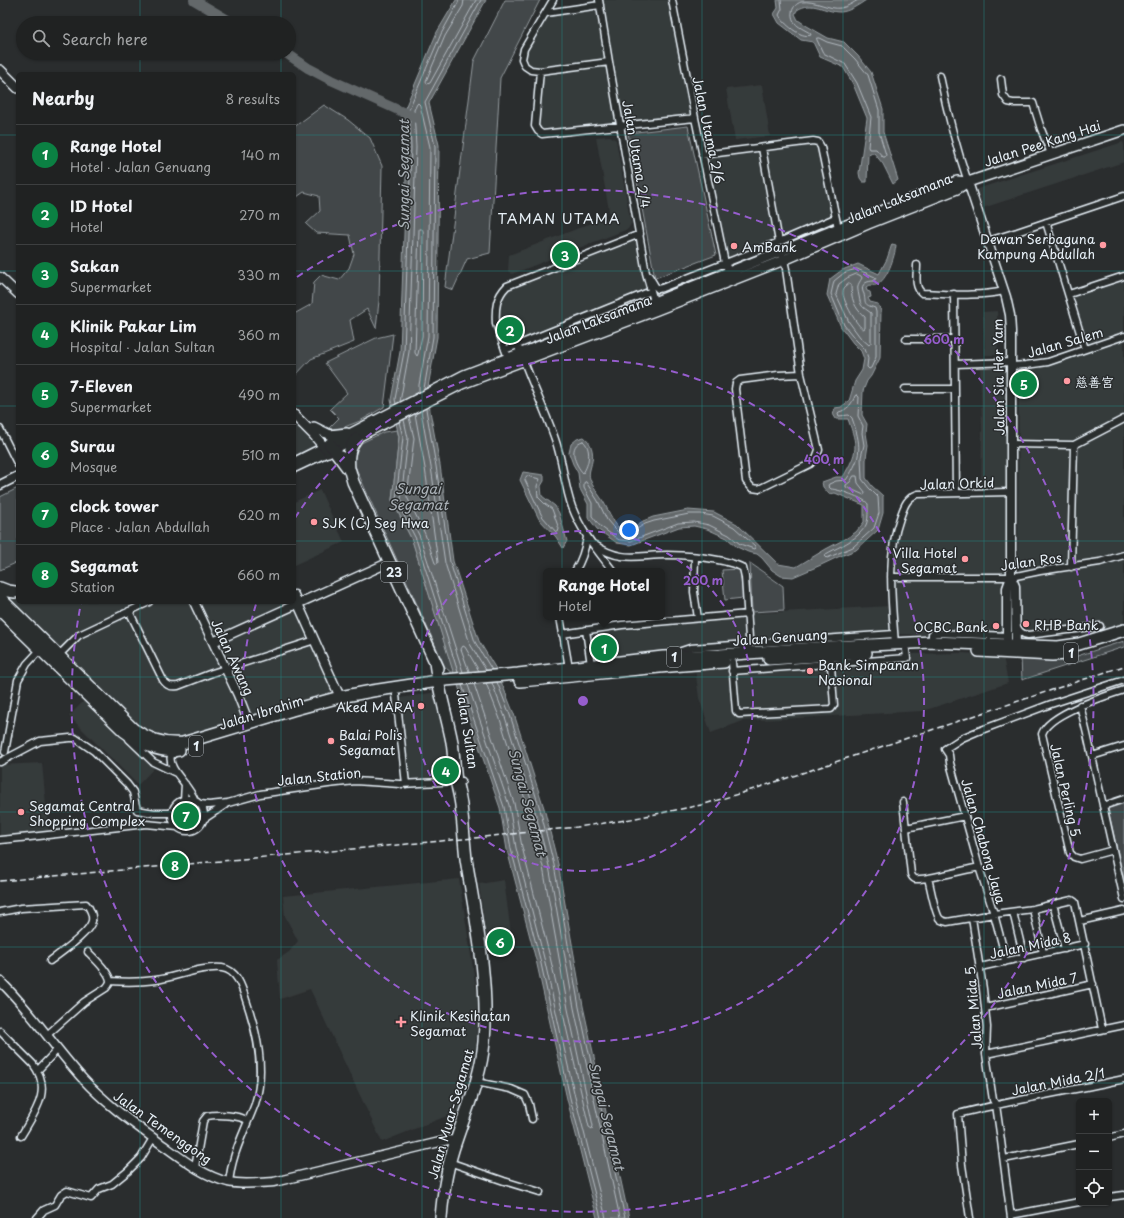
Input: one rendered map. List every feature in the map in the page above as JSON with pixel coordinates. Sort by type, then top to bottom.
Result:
[{"type":"highway","points":[[351,476],[348,454],[356,435]]},
{"type":"highway","name":"Jalan Sultan","points":[[329,448],[345,474],[351,476],[446,684],[460,750],[459,782],[461,803]]},
{"type":"highway","points":[[0,588],[8,591],[16,591]]},
{"type":"highway","name":"Jalan Ibrahim","points":[[0,598],[133,729],[155,741],[170,744],[183,744],[292,710],[340,697],[446,684]]},
{"type":"highway","name":"Jalan Ibrahim","points":[[0,610],[124,731],[151,748],[169,751],[186,749],[327,707],[396,695],[446,684]]},
{"type":"highway","name":"Jalan Genuang","points":[[652,663],[663,657],[750,648],[830,655],[895,639],[1011,646],[1072,646],[1124,630]]},
{"type":"highway","name":"Jalan Genuang","points":[[446,684],[520,677],[591,665],[628,665],[652,663],[732,666],[830,655],[906,650],[1011,646],[1060,655],[1082,651],[1124,637]]},
{"type":"highway","name":"Jalan Genuang","points":[[520,677],[561,678],[628,665]]},
{"type":"highway","name":"Jalan Muar-Segamat","points":[[441,1218],[443,1193],[449,1162],[476,1082],[484,1042],[484,990],[479,937],[466,857],[461,803]]},
{"type":"main road","points":[[0,70],[16,86]]},
{"type":"main road","name":"Jalan Pee Kang Hai","points":[[968,182],[1124,130]]},
{"type":"main road","name":"Jalan Laksamana","points":[[783,255],[838,228],[957,181],[968,182]]},
{"type":"main road","name":"Jalan Laksamana","points":[[329,448],[382,422],[449,386],[462,384],[508,358],[520,353],[655,306],[729,271],[783,255],[868,224],[957,189],[968,182]]},
{"type":"main road","points":[[296,409],[314,427],[329,448]]},
{"type":"main road","points":[[296,417],[329,448]]},
{"type":"main road","points":[[314,427],[330,435],[356,435]]},
{"type":"street","points":[[552,0],[546,13],[524,49],[522,59],[525,66],[531,70],[540,71],[609,62]]},
{"type":"street","name":"Jalan Utama 2/6","points":[[672,0],[694,118],[729,271]]},
{"type":"street","points":[[546,13],[600,3]]},
{"type":"street","name":"Jalan Utama 2/4","points":[[600,3],[646,273],[655,306]]},
{"type":"street","points":[[540,71],[535,126],[542,134],[694,118]]},
{"type":"street","points":[[940,76],[946,107],[968,182]]},
{"type":"street","points":[[1001,79],[1003,95],[1008,102],[1033,103],[1051,154]]},
{"type":"street","points":[[702,155],[813,141],[818,142],[821,147],[838,228]]},
{"type":"street","points":[[762,148],[779,242]]},
{"type":"street","name":"Jalan Sia Her Yam","points":[[968,182],[1004,291],[1010,315],[1012,364],[1011,578],[1007,588],[1011,646]]},
{"type":"street","points":[[988,241],[1124,196]]},
{"type":"street","points":[[646,273],[658,289],[729,271],[779,242],[835,218]]},
{"type":"street","points":[[1046,222],[1085,349]]},
{"type":"street","points":[[508,358],[496,324],[496,306],[498,297],[507,286],[640,234]]},
{"type":"street","points":[[783,255],[801,374],[819,450],[816,458],[810,464],[759,489],[752,488],[746,481],[735,389],[736,383],[740,380],[778,375],[801,374]]},
{"type":"street","points":[[917,265],[916,284],[922,293],[979,295],[1004,291]]},
{"type":"street","points":[[1069,294],[1124,276]]},
{"type":"street","points":[[0,277],[16,292]]},
{"type":"street","points":[[611,568],[586,537],[572,507],[555,440],[520,353],[651,291]]},
{"type":"street","points":[[954,294],[956,493]]},
{"type":"street","name":"Jalan Salem","points":[[955,364],[1026,365],[1048,362],[1124,336]]},
{"type":"street","points":[[906,339],[955,340]]},
{"type":"street","points":[[905,389],[954,389]]},
{"type":"street","points":[[1012,444],[1074,445],[1124,419]]},
{"type":"street","points":[[0,429],[16,460]]},
{"type":"street","points":[[1071,567],[1074,445]]},
{"type":"street","points":[[296,461],[329,448]]},
{"type":"street","points":[[296,467],[329,448]]},
{"type":"street","points":[[0,485],[16,477]]},
{"type":"street","name":"Jalan Orkid","points":[[895,639],[891,577],[893,546],[897,526],[907,501],[911,496],[918,494],[1011,492]]},
{"type":"street","points":[[577,568],[585,548],[586,537]]},
{"type":"street","points":[[592,544],[609,553],[624,557],[668,555],[694,557],[740,565],[743,568],[746,577],[750,648],[895,639]]},
{"type":"street","name":"Jalan Ros","points":[[891,577],[1011,578],[1040,571],[1100,562],[1124,555]]},
{"type":"street","points":[[612,568],[612,563],[624,557]]},
{"type":"street","points":[[694,557],[694,592],[698,618]]},
{"type":"street","points":[[213,642],[390,562]]},
{"type":"street","name":"Jalan Sia Her Yam","points":[[1011,578],[1015,586],[1015,624],[1011,646]]},
{"type":"street","points":[[0,598],[16,591]]},
{"type":"street","points":[[296,600],[340,697]]},
{"type":"street","points":[[59,655],[79,635],[145,604]]},
{"type":"street","name":"Jalan Awang","points":[[195,604],[238,695],[249,723]]},
{"type":"street","points":[[129,611],[163,680],[170,686],[178,686],[212,673],[315,640]]},
{"type":"street","points":[[562,634],[622,625],[748,614]]},
{"type":"street","points":[[560,620],[569,668]]},
{"type":"street","points":[[622,625],[623,620]]},
{"type":"street","points":[[1015,624],[1023,635],[1100,626]]},
{"type":"street","points":[[586,630],[591,665]]},
{"type":"street","points":[[5,752],[18,680],[23,669],[41,649]]},
{"type":"street","points":[[732,666],[736,711],[739,714],[831,709],[834,705],[830,655]]},
{"type":"street","name":"Jalan Chabong Jaya","points":[[928,878],[937,912],[942,921],[947,922],[994,914],[979,867],[949,755],[945,748],[976,732],[1051,704],[1124,680]]},
{"type":"street","name":"Jalan Perling 5","points":[[1113,850],[1080,859],[1074,857],[1070,853],[1042,734],[1045,727],[1050,722],[1080,705],[1124,690]]},
{"type":"street","points":[[396,695],[406,784]]},
{"type":"street","points":[[1080,705],[1124,898]]},
{"type":"street","points":[[124,731],[131,741],[150,759],[176,773]]},
{"type":"street","points":[[0,762],[40,741],[75,738],[94,751],[127,784],[132,792],[137,810],[154,813],[173,813]]},
{"type":"street","points":[[1092,756],[1124,746]]},
{"type":"street","points":[[0,840],[30,838],[146,824],[178,827],[186,831],[191,831],[199,827],[204,819],[203,809],[171,765],[171,756],[177,751]]},
{"type":"street","name":"Jalan Station","points":[[197,802],[209,805],[228,803],[260,794],[355,781],[406,784],[459,782]]},
{"type":"street","points":[[184,800],[186,784]]},
{"type":"street","points":[[178,827],[173,818],[173,813],[178,804],[189,799],[197,802]]},
{"type":"street","points":[[1103,806],[1124,799]]},
{"type":"street","points":[[903,802],[911,874],[915,879],[928,878],[979,867]]},
{"type":"street","name":"Jalan Station","points":[[204,819],[228,803]]},
{"type":"street","points":[[906,828],[965,816]]},
{"type":"street","points":[[1005,962],[994,914],[1033,909],[1074,900],[1094,984],[1102,1029]]},
{"type":"street","points":[[0,912],[21,908],[86,904],[92,914],[90,925],[77,940],[50,961]]},
{"type":"street","points":[[1053,904],[1065,949]]},
{"type":"street","points":[[1033,909],[1043,953]]},
{"type":"street","points":[[1080,921],[1124,911]]},
{"type":"street","points":[[1013,912],[1024,958]]},
{"type":"street","name":"Jalan Mida 5","points":[[972,918],[987,1027],[986,1054],[1124,1025]]},
{"type":"street","name":"Jalan Mida 8","points":[[980,968],[1085,944]]},
{"type":"street","points":[[88,952],[106,972],[110,981]]},
{"type":"street","points":[[110,981],[136,982],[156,980],[211,968],[223,968],[232,972],[236,976],[242,988],[257,1040],[259,1088],[255,1103],[233,1161],[228,1182]]},
{"type":"street","name":"Jalan Temenggong","points":[[0,981],[98,1095],[153,1138],[195,1167],[216,1178],[228,1182],[253,1184],[274,1182],[448,1140],[456,1141]]},
{"type":"street","points":[[47,1035],[84,1002],[106,988],[110,981]]},
{"type":"street","name":"Jalan Mida 7","points":[[985,1008],[1094,984]]},
{"type":"street","points":[[0,1031],[38,1070],[42,1084],[41,1099],[21,1136]]},
{"type":"street","points":[[38,1070],[58,1049]]},
{"type":"street","points":[[986,1054],[993,1100],[996,1105],[1011,1216],[1076,1203]]},
{"type":"street","name":"Jalan Mida 2/1","points":[[970,1218],[962,1165],[958,1114],[1124,1079]]},
{"type":"street","points":[[476,1082],[511,1090],[525,1095],[529,1104],[532,1119]]},
{"type":"street","points":[[195,1167],[203,1121],[207,1116],[237,1116],[248,1121]]},
{"type":"street","points":[[1112,1137],[1124,1134]]},
{"type":"street","points":[[37,1218],[44,1210],[55,1205],[64,1192],[67,1191],[90,1198],[99,1189],[112,1184],[135,1165],[153,1138]]},
{"type":"street","points":[[1004,1159],[1076,1145]]},
{"type":"street","points":[[449,1162],[540,1192]]},
{"type":"street","points":[[1112,1197],[1124,1195]]},
{"type":"street","points":[[1032,1211],[1033,1218]]},
{"type":"shaded area","points":[[505,0],[540,0],[500,78],[490,253],[467,259],[453,290],[445,287],[474,61]]},
{"type":"shaded area","points":[[601,0],[674,0],[697,115],[536,133],[537,73],[523,67],[522,49],[545,9],[601,2]]},
{"type":"shaded area","points":[[762,85],[770,136],[735,140],[726,89]]},
{"type":"shaded area","points":[[324,105],[348,120],[370,138],[382,166],[379,301],[376,328],[367,309],[350,320],[354,342],[311,359],[296,375],[296,313],[312,304],[314,282],[321,275],[339,280],[349,268],[354,254],[350,235],[316,233],[306,224],[320,211],[319,196],[304,192],[296,198],[296,126]]},
{"type":"shaded area","points":[[688,126],[716,255],[655,278],[628,133]]},
{"type":"shaded area","points":[[610,136],[616,140],[631,224],[628,229],[512,274],[508,271],[509,255],[610,216],[596,137]]},
{"type":"shaded area","points":[[820,141],[824,146],[837,215],[723,262],[700,152]]},
{"type":"shaded area","points":[[1123,142],[1124,162],[983,208],[977,189]]},
{"type":"shaded area","points":[[641,231],[653,293],[504,352],[494,306],[505,284]]},
{"type":"shaded area","points":[[1124,278],[1124,333],[1083,347],[1068,297]]},
{"type":"shaded area","points":[[997,311],[998,355],[985,355],[983,312]]},
{"type":"shaded area","points":[[393,334],[384,407],[360,421],[342,428],[328,429],[339,418],[330,409],[347,393],[325,363],[376,338]]},
{"type":"shaded area","points":[[1124,338],[1124,623],[1108,628],[1019,638],[1019,368]]},
{"type":"shaded area","points":[[1007,360],[1008,496],[1005,638],[897,634],[893,574],[895,547],[899,526],[908,502],[919,496],[981,495],[982,426],[980,361]]},
{"type":"shaded area","points":[[296,423],[312,439],[313,445],[310,449],[296,456]]},
{"type":"shaded area","points":[[397,430],[399,437],[392,500],[412,540],[455,676],[445,667],[350,455],[359,444],[384,432]]},
{"type":"shaded area","points":[[16,489],[16,563],[0,570],[0,497]]},
{"type":"shaded area","name":"SJK (C) Seg Hwa","points":[[320,490],[344,542],[296,564],[296,501]]},
{"type":"shaded area","points":[[750,563],[783,586],[784,610],[752,612]]},
{"type":"shaded area","points":[[740,569],[743,598],[725,600],[722,570]]},
{"type":"shaded area","points":[[16,596],[16,604],[294,604],[336,695],[183,740],[162,739],[135,726],[7,600]]},
{"type":"shaded area","points":[[891,606],[892,636],[689,649],[588,658],[584,628],[745,612],[761,613]]},
{"type":"shaded area","points":[[1124,641],[1124,647],[1022,680],[1021,656],[1050,659],[1071,658]]},
{"type":"shaded area","points":[[962,653],[1003,656],[1008,683],[923,711],[743,721],[711,733],[699,698],[695,668],[913,654]]},
{"type":"shaded area","points":[[437,692],[444,720],[453,780],[404,782],[394,699]]},
{"type":"shaded area","points":[[86,699],[155,767],[138,785],[69,716]]},
{"type":"shaded area","name":"Segamat Central Shopping Complex","points":[[42,763],[49,837],[0,842],[0,765]]},
{"type":"shaded area","points":[[1124,802],[1124,881],[1108,808]]},
{"type":"shaded area","points":[[188,803],[196,807],[200,815],[196,823],[188,827],[180,823],[176,815],[180,807]]},
{"type":"shaded area","name":"Klinik Kesihatan Segamat","points":[[459,879],[478,1000],[476,1044],[473,1066],[459,1111],[382,1142],[310,989],[280,999],[277,960],[289,952],[298,941],[285,916],[283,896]]},
{"type":"shaded area","points":[[504,880],[512,941],[487,945],[479,884]]},
{"type":"water","name":"Sungai Segamat","points":[[456,0],[486,0],[429,103],[439,145],[437,337],[428,387],[430,411],[440,465],[453,561],[479,641],[496,669],[514,714],[544,808],[558,864],[583,1006],[629,1218],[597,1218],[567,1099],[536,960],[507,850],[500,808],[452,668],[412,540],[392,500],[399,437],[391,400],[400,352],[407,147],[405,108],[437,32]]},
{"type":"water","points":[[777,0],[866,0],[843,12],[834,12],[818,7],[808,6],[797,10],[795,14],[798,20],[828,38],[844,42],[871,72],[883,109],[883,132],[898,180],[893,184],[883,164],[874,153],[870,153],[868,155],[867,182],[863,182],[860,178],[859,173],[867,118],[853,84],[843,67],[820,57],[813,42],[801,40],[779,23],[774,14],[778,8]]},
{"type":"water","points":[[892,244],[896,245],[895,250],[884,279],[876,285],[866,287],[867,291],[870,292],[871,297],[868,298],[870,302],[878,304],[881,311],[880,358],[863,391],[862,415],[867,424],[866,433],[868,445],[866,458],[866,478],[883,496],[883,513],[878,530],[856,550],[793,577],[781,576],[772,570],[757,554],[737,547],[727,538],[707,529],[694,526],[679,527],[631,545],[617,543],[597,529],[588,517],[588,504],[580,489],[578,473],[569,453],[571,444],[577,439],[584,437],[590,444],[593,458],[589,477],[614,522],[620,529],[635,526],[653,517],[688,510],[714,512],[737,524],[778,564],[796,567],[856,532],[864,522],[864,505],[835,493],[829,494],[823,487],[822,482],[836,477],[843,477],[852,461],[855,443],[848,419],[836,419],[833,414],[835,408],[841,407],[849,401],[855,381],[862,370],[864,359],[861,351],[841,327],[827,295],[830,279],[842,270],[858,264],[879,274],[887,259]]},
{"type":"water","points":[[523,472],[544,475],[544,481],[541,486],[542,496],[555,506],[559,513],[567,541],[563,548],[556,537],[539,519],[520,480]]},
{"type":"waterway","points":[[194,0],[221,16]]},
{"type":"waterway","points":[[296,60],[331,80],[416,118]]},
{"type":"railway","points":[[0,881],[474,838],[626,820],[701,805],[745,792],[1124,666]]},
{"type":"place","name":"Dewan Serbaguna Kampung Abdullah","points":[[1103,245]]},
{"type":"place","name":"AmBank","points":[[734,246]]},
{"type":"place","name":"Sakan","points":[[565,255]]},
{"type":"place","name":"ID Hotel","points":[[510,330]]},
{"type":"place","name":"慈善宫","points":[[1067,381]]},
{"type":"place","name":"7-Eleven","points":[[1024,384]]},
{"type":"place","name":"SJK (C) Seg Hwa","points":[[314,522]]},
{"type":"place","name":"Villa Hotel Segamat","points":[[965,559]]},
{"type":"place","name":"RHB Bank","points":[[1026,624]]},
{"type":"place","name":"OCBC Bank","points":[[996,626]]},
{"type":"place","name":"Range Hotel","points":[[604,648]]},
{"type":"place","name":"Bank Simpanan Nasional","points":[[810,671]]},
{"type":"place","name":"Aked MARA","points":[[421,706]]},
{"type":"place","name":"Balai Polis Segamat","points":[[331,741]]},
{"type":"place","name":"Klinik Pakar Lim","points":[[446,771]]},
{"type":"place","name":"Segamat Central Shopping Complex","points":[[21,812]]},
{"type":"place","name":"clock tower","points":[[186,816]]},
{"type":"place","name":"Segamat","points":[[175,865]]},
{"type":"place","name":"Surau","points":[[500,942]]},
{"type":"place","name":"Klinik Kesihatan Segamat","points":[[401,1022]]},
{"type":"district","name":"TAMAN UTAMA","points":[[559,218]]}]
